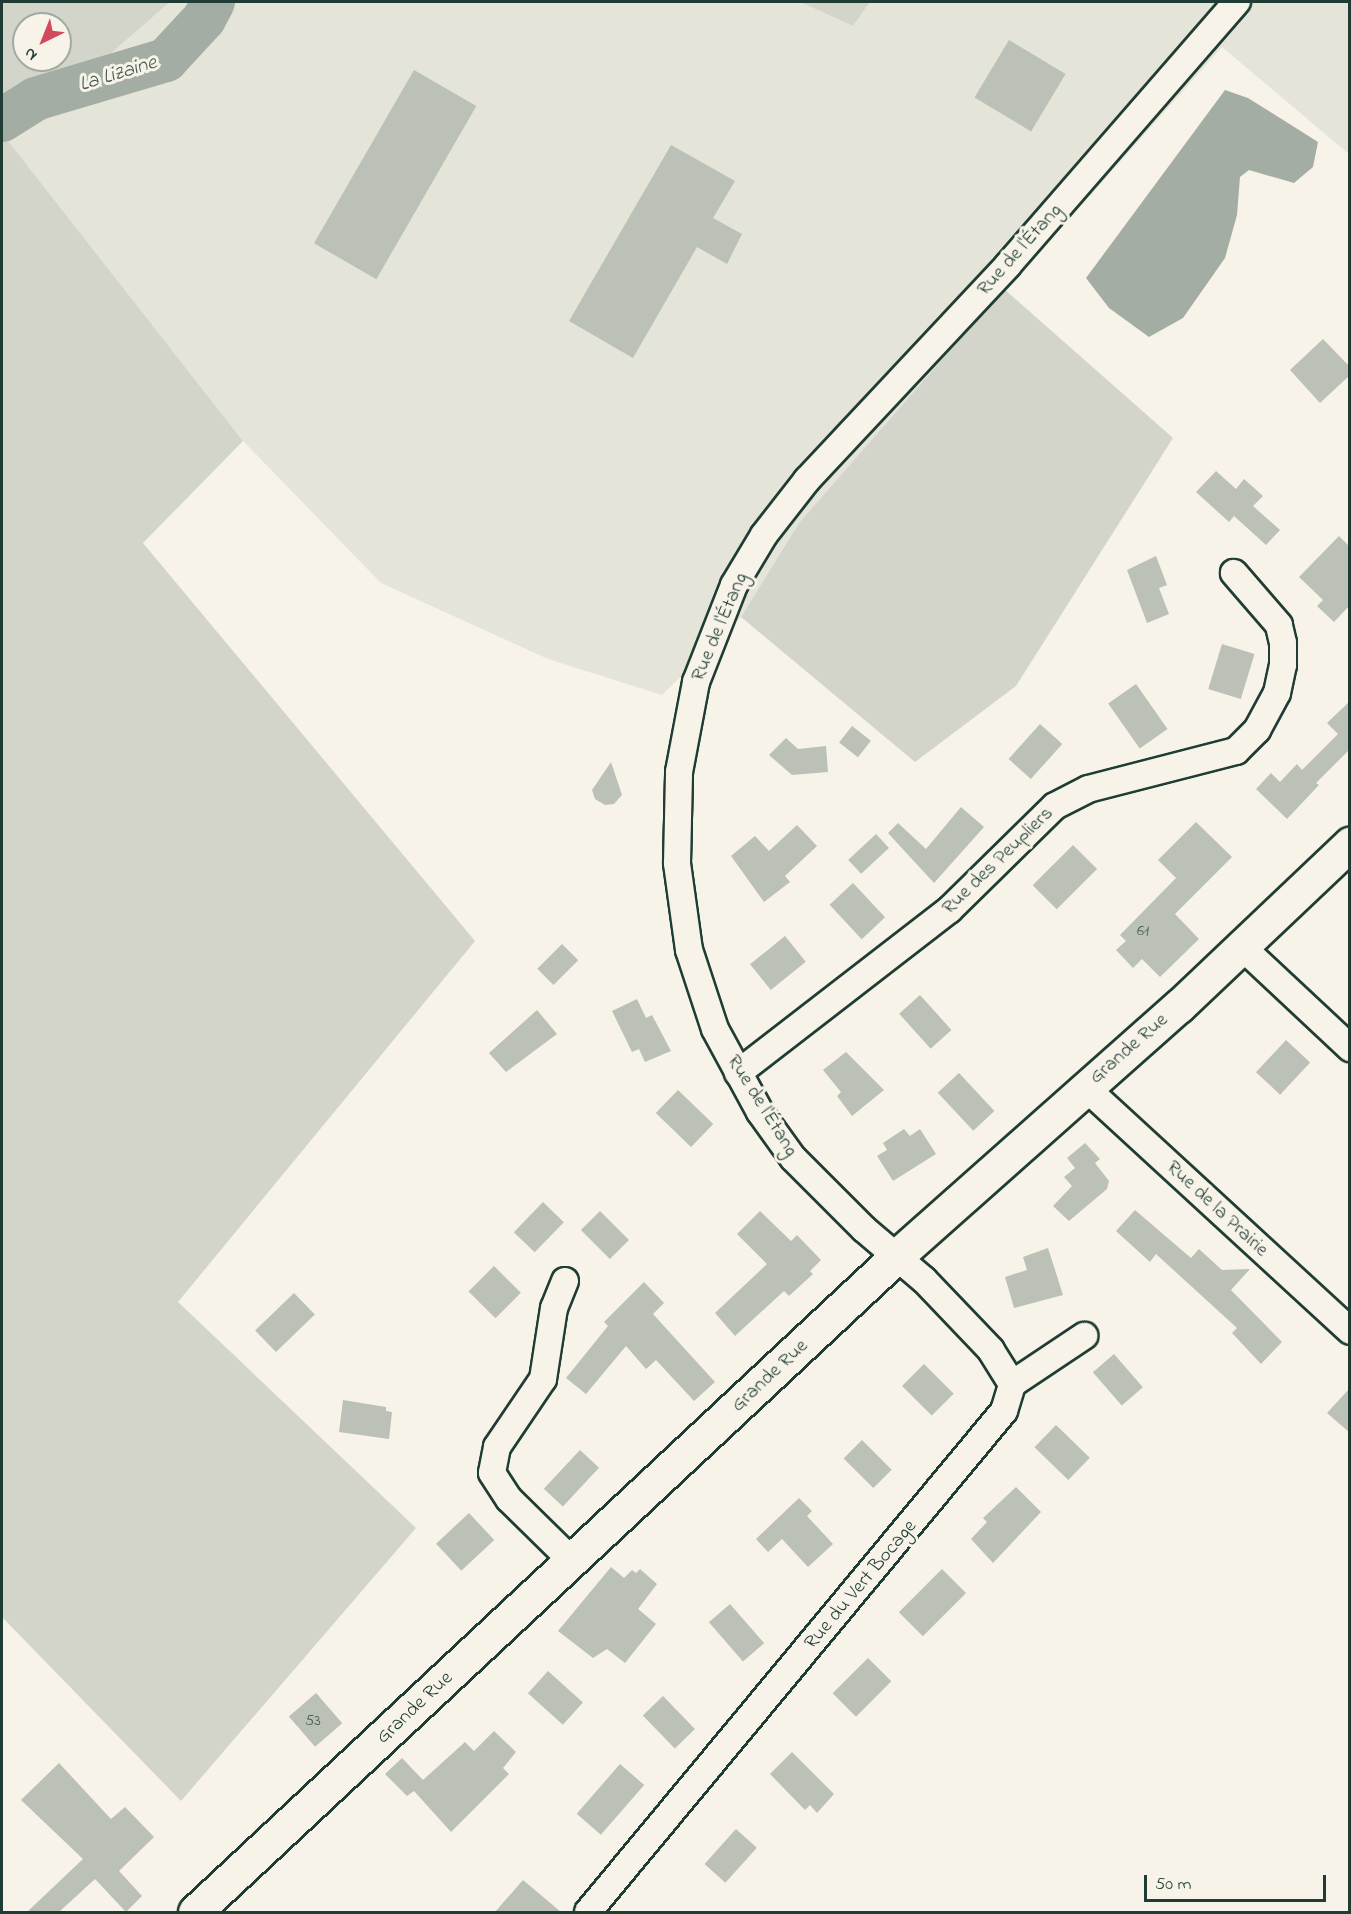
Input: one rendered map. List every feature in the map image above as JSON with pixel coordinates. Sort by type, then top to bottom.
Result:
[{"type":"street","name":"Rue de l'Étang","points":[[897,1256],[864,1229],[793,1158],[738,1073],[715,1029],[689,950],[677,863],[678,772],[696,682],[734,585],[764,535],[807,480],[1008,265],[1237,2]]},
{"type":"street","name":"Rue des Peupliers","points":[[738,1073],[950,910],[1055,806],[1088,789],[1236,751],[1257,730],[1277,693],[1283,665],[1282,643],[1279,625],[1234,573]]},
{"type":"street","name":"Grande Rue","points":[[195,1912],[897,1256],[1179,1006],[1240,945],[1350,844]]},
{"type":"street","points":[[1240,945],[1350,1048]]},
{"type":"street","name":"Rue de la Prairie","points":[[1085,1087],[1350,1331]]},
{"type":"street","points":[[897,1256],[991,1350],[1012,1384],[1084,1336]]},
{"type":"street","points":[[565,1281],[554,1308],[543,1378],[497,1448],[492,1473],[509,1499],[571,1560]]},
{"type":"street","name":"Rue du Vert Bocage","points":[[588,1912],[1004,1411],[1012,1384]]},
{"type":"shaded area","points":[[2,2],[170,2],[9,142],[243,441],[143,543],[475,941],[178,1302],[416,1528],[181,1801],[2,1617]]},
{"type":"shaded area","points":[[170,2],[800,2],[853,26],[870,2],[1349,2],[1349,154],[1222,47],[799,523],[741,617],[662,695],[548,659],[381,583],[243,441],[9,142]]},
{"type":"shaded area","points":[[800,2],[870,2],[853,26]]},
{"type":"shaded area","points":[[1225,90],[1248,98],[1318,142],[1313,167],[1294,183],[1249,170],[1240,177],[1237,215],[1225,258],[1183,318],[1149,337],[1109,308],[1086,278]]},
{"type":"shaded area","points":[[1004,289],[1173,438],[1016,686],[915,762],[741,617],[799,523]]},
{"type":"building","points":[[1009,40],[1066,74],[1031,131],[974,97]]},
{"type":"building","points":[[414,70],[476,106],[376,279],[314,243]]},
{"type":"building","points":[[671,145],[735,181],[713,218],[742,234],[727,264],[697,247],[633,358],[569,321]]},
{"type":"building","points":[[1323,339],[1350,367],[1350,375],[1320,403],[1290,370]]},
{"type":"building","points":[[1216,471],[1236,489],[1244,479],[1263,496],[1253,506],[1280,530],[1266,545],[1234,516],[1229,522],[1196,492]]},
{"type":"building","points":[[1339,536],[1350,547],[1350,605],[1334,622],[1317,606],[1323,600],[1299,577]]},
{"type":"building","points":[[1156,556],[1167,585],[1159,588],[1169,614],[1147,623],[1127,570]]},
{"type":"building","points":[[1222,644],[1255,654],[1241,699],[1208,689]]},
{"type":"building","points":[[1136,684],[1168,729],[1140,749],[1108,704]]},
{"type":"building","points":[[1350,701],[1350,749],[1316,783],[1319,785],[1287,819],[1256,789],[1271,773],[1280,782],[1297,764],[1302,770],[1338,734],[1327,723]]},
{"type":"building","points":[[1040,724],[1062,744],[1031,779],[1009,759]]},
{"type":"building","points":[[852,726],[871,741],[858,757],[839,743]]},
{"type":"building","points":[[786,738],[798,749],[826,746],[828,772],[792,775],[769,755]]},
{"type":"building","points":[[611,762],[622,795],[614,804],[605,805],[595,799],[592,790]]},
{"type":"building","points":[[961,807],[984,827],[934,883],[888,833],[898,823],[926,849]]},
{"type":"building","points":[[1196,822],[1232,857],[1175,914],[1199,939],[1160,977],[1142,959],[1133,968],[1116,950],[1126,941],[1120,935],[1176,878],[1158,860]]},
{"type":"building","points":[[797,825],[817,846],[785,876],[790,882],[764,902],[731,856],[755,836],[769,851]]},
{"type":"building","points":[[876,834],[889,848],[861,874],[848,860]]},
{"type":"building","points":[[1073,845],[1097,869],[1057,909],[1033,885]]},
{"type":"building","points":[[853,883],[885,917],[862,939],[830,905]]},
{"type":"building","points":[[785,936],[806,962],[771,990],[750,964]]},
{"type":"building","points":[[562,944],[578,960],[554,985],[537,969]]},
{"type":"building","points":[[920,995],[951,1030],[931,1049],[899,1014]]},
{"type":"building","points":[[637,999],[646,1018],[652,1015],[671,1051],[645,1062],[639,1049],[632,1052],[612,1011]]},
{"type":"building","points":[[537,1010],[557,1034],[506,1072],[489,1053]]},
{"type":"building","points":[[1286,1040],[1310,1063],[1280,1095],[1256,1072]]},
{"type":"building","points":[[846,1052],[884,1090],[852,1116],[837,1096],[841,1092],[823,1070]]},
{"type":"building","points":[[959,1073],[994,1111],[973,1131],[938,1093]]},
{"type":"building","points":[[678,1090],[713,1124],[691,1147],[656,1113]]},
{"type":"building","points":[[904,1129],[910,1136],[920,1129],[936,1154],[893,1181],[877,1156],[887,1150],[883,1143]]},
{"type":"building","points":[[1085,1143],[1100,1159],[1095,1163],[1109,1181],[1107,1189],[1069,1221],[1053,1206],[1072,1186],[1064,1177],[1075,1168],[1067,1158]]},
{"type":"building","points":[[543,1202],[564,1222],[535,1252],[514,1232]]},
{"type":"building","points":[[1135,1210],[1191,1258],[1199,1249],[1222,1270],[1250,1269],[1231,1290],[1282,1342],[1261,1364],[1232,1333],[1237,1328],[1156,1254],[1150,1262],[1116,1231]]},
{"type":"building","points":[[600,1211],[629,1240],[610,1259],[581,1230]]},
{"type":"building","points":[[760,1211],[791,1241],[797,1235],[821,1260],[810,1271],[813,1274],[789,1296],[784,1291],[735,1336],[715,1313],[767,1264],[737,1234]]},
{"type":"building","points":[[1048,1248],[1063,1295],[1014,1308],[1005,1277],[1027,1270],[1023,1257]]},
{"type":"building","points":[[494,1266],[521,1293],[495,1318],[469,1291]]},
{"type":"building","points":[[644,1282],[664,1303],[653,1314],[715,1382],[694,1401],[656,1360],[646,1369],[626,1346],[586,1394],[566,1378],[608,1326],[604,1322]]},
{"type":"building","points":[[294,1293],[315,1315],[276,1352],[255,1331]]},
{"type":"building","points":[[1114,1354],[1143,1387],[1122,1406],[1093,1372]]},
{"type":"building","points":[[924,1364],[954,1394],[932,1416],[902,1386]]},
{"type":"building","points":[[1350,1388],[1350,1433],[1327,1413]]},
{"type":"building","points":[[343,1400],[386,1407],[386,1411],[392,1412],[389,1439],[339,1432]]},
{"type":"building","points":[[1056,1425],[1090,1458],[1068,1480],[1034,1447]]},
{"type":"building","points":[[862,1440],[892,1470],[873,1488],[844,1458]]},
{"type":"building","points":[[580,1450],[599,1468],[563,1506],[544,1489]]},
{"type":"building","points":[[1016,1487],[1041,1512],[993,1563],[971,1539],[987,1522],[983,1518]]},
{"type":"building","points":[[799,1498],[812,1511],[807,1516],[833,1544],[808,1567],[782,1539],[768,1552],[756,1539]]},
{"type":"building","points":[[469,1513],[494,1540],[461,1571],[436,1544]]},
{"type":"building","points":[[611,1567],[624,1578],[632,1570],[636,1573],[640,1569],[657,1584],[638,1609],[656,1624],[625,1663],[607,1649],[593,1658],[558,1631]]},
{"type":"building","points":[[942,1569],[966,1593],[923,1636],[899,1612]]},
{"type":"building","points":[[730,1604],[764,1643],[743,1662],[709,1622]]},
{"type":"building","points":[[868,1658],[891,1681],[856,1717],[833,1693]]},
{"type":"building","points":[[548,1671],[583,1702],[563,1725],[528,1693]]},
{"type":"building","points":[[316,1693],[342,1723],[315,1747],[289,1717]]},
{"type":"building","points":[[663,1696],[695,1729],[675,1749],[643,1715]]},
{"type":"building","points":[[494,1731],[516,1752],[503,1768],[509,1774],[451,1832],[414,1791],[407,1796],[385,1774],[402,1758],[423,1780],[465,1742],[474,1751]]},
{"type":"building","points":[[792,1752],[834,1794],[817,1813],[810,1805],[805,1810],[770,1774]]},
{"type":"building","points":[[59,1763],[111,1819],[125,1807],[154,1837],[119,1871],[142,1896],[126,1912],[95,1879],[59,1912],[27,1912],[83,1859],[21,1800]]},
{"type":"building","points":[[620,1764],[644,1785],[601,1835],[577,1814]]},
{"type":"building","points":[[736,1829],[757,1848],[725,1883],[705,1864]]},
{"type":"building","points":[[523,1880],[561,1912],[495,1912]]},
{"type":"waterway","name":"La Lizaine","points":[[2,120],[35,99],[166,60],[204,19],[213,2]]}]
